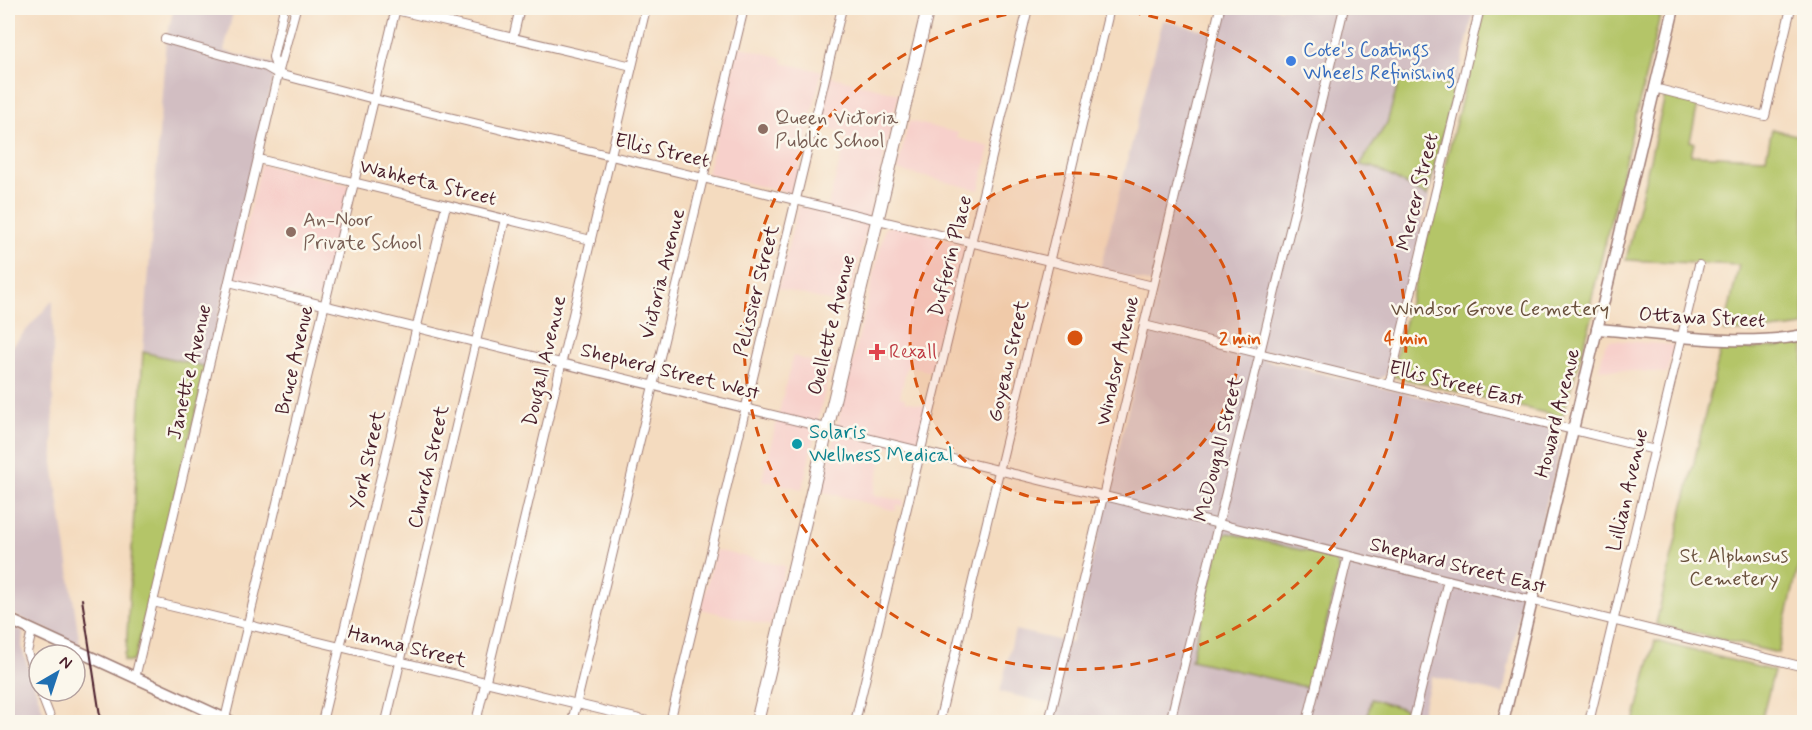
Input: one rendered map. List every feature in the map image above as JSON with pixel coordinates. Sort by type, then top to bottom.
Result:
[{"type":"main road","name":"Ouellette Avenue","points":[[757,723],[928,8]]},
{"type":"main road","name":"Howard Avenue","points":[[1503,723],[1674,8]]},
{"type":"main road","name":"Ottawa Street","points":[[1597,329],[1765,341],[1804,335]]},
{"type":"main road","points":[[8,619],[135,678],[212,718],[229,721]]},
{"type":"street","name":"Janette Avenue","points":[[278,74],[273,57],[284,8]]},
{"type":"street","name":"Janette Avenue","points":[[135,678],[278,74],[296,8]]},
{"type":"street","points":[[387,8],[632,66]]},
{"type":"street","points":[[513,38],[520,8]]},
{"type":"street","name":"Dougall Avenue","points":[[476,723],[646,8]]},
{"type":"street","name":"Victoria Avenue","points":[[572,723],[744,8]]},
{"type":"street","name":"Pelissier Street","points":[[670,723],[842,8]]},
{"type":"street","name":"Dufferin Place","points":[[855,723],[1028,8]]},
{"type":"street","name":"Goyeau Street","points":[[939,723],[1110,8]]},
{"type":"street","name":"Windsor Avenue","points":[[1049,723],[1220,8]]},
{"type":"street","name":"McDougall Street","points":[[1170,723],[1344,8]]},
{"type":"street","name":"Mercer Street","points":[[1389,385],[1480,8]]},
{"type":"street","points":[[1654,88],[1765,116],[1791,8]]},
{"type":"street","name":"Bruce Avenue","points":[[229,721],[248,625],[396,9]]},
{"type":"street","name":"Ellis Street","points":[[165,39],[266,67],[278,74],[374,99],[1153,286]]},
{"type":"street","name":"Wahketa Street","points":[[258,159],[591,240]]},
{"type":"street","name":"York Street","points":[[322,723],[446,205]]},
{"type":"street","name":"Church Street","points":[[386,723],[505,219]]},
{"type":"street","name":"Lillian Avenue","points":[[1589,723],[1700,265]]},
{"type":"street","name":"Shepherd Street West","points":[[229,282],[1103,496]]},
{"type":"street","name":"Ellis Street East","points":[[1144,325],[1655,450]]},
{"type":"street","name":"Shephard Street East","points":[[1103,496],[1804,667]]},
{"type":"street","points":[[1307,723],[1348,556]]},
{"type":"street","points":[[1413,723],[1448,580]]},
{"type":"street","name":"Hanna Street","points":[[153,602],[652,723]]},
{"type":"street","points":[[29,643],[32,631]]},
{"type":"street","points":[[45,703],[52,723]]},
{"type":"shaded area","points":[[174,8],[234,8],[224,51],[276,65],[207,367],[143,352],[166,39]]},
{"type":"shaded area","points":[[1224,8],[1457,8],[1474,12],[1386,375],[1379,379],[1266,350],[1264,360],[1549,427],[1560,436],[1560,450],[1519,614],[1503,694],[1432,676],[1419,722],[1052,722],[1056,705],[1000,692],[1015,630],[1071,643],[1085,589],[1158,285],[1100,269],[1163,20],[1217,34]]},
{"type":"shaded area","name":"Queen Victoria Public School","points":[[738,46],[783,58],[782,63],[822,71],[793,194],[707,174]]},
{"type":"shaded area","points":[[829,76],[899,94],[848,306],[778,288],[798,206],[826,213],[846,139],[847,133],[817,126]]},
{"type":"shaded area","points":[[909,121],[958,133],[957,138],[990,147],[979,190],[897,170]]},
{"type":"shaded area","name":"An-Noor Private School","points":[[261,164],[350,185],[322,301],[233,280]]},
{"type":"shaded area","points":[[894,225],[961,243],[966,249],[936,373],[907,366],[900,397],[905,398],[905,401],[928,406],[919,444],[913,453],[886,446],[873,495],[904,501],[903,507],[897,504],[896,511],[821,491],[885,228]]},
{"type":"shaded area","points":[[53,300],[53,463],[80,643],[8,612],[8,351]]},
{"type":"shaded area","points":[[1610,340],[1674,345],[1667,373],[1599,369],[1605,345]]},
{"type":"shaded area","points":[[793,356],[833,368],[828,378],[802,489],[762,480]]},
{"type":"shaded area","points":[[715,550],[785,566],[771,626],[701,609]]},
{"type":"shaded area","points":[[8,625],[23,631],[22,649],[27,664],[27,703],[40,703],[47,722],[8,722]]},
{"type":"green space","name":"Windsor Grove Cemetery","points":[[1485,8],[1662,8],[1589,310],[1593,315],[1562,417],[1391,376]]},
{"type":"green space","points":[[1401,74],[1455,86],[1427,196],[1375,168],[1360,165],[1387,123]]},
{"type":"green space","points":[[1665,96],[1698,104],[1690,141],[1694,143],[1691,155],[1766,158],[1772,129],[1804,137],[1804,326],[1755,332],[1724,331],[1739,265],[1626,260]]},
{"type":"green space","name":"St. Alphonsus Cemetery","points":[[1804,344],[1804,543],[1778,653],[1656,624],[1721,347],[1751,349]]},
{"type":"green space","points":[[143,352],[207,367],[135,658],[131,662],[124,661],[124,653],[126,653]]},
{"type":"green space","points":[[1229,533],[1331,557],[1337,562],[1339,572],[1310,688],[1191,660],[1222,535]]},
{"type":"green space","points":[[1655,641],[1774,671],[1761,722],[1634,722]]},
{"type":"green space","points":[[1371,699],[1408,710],[1405,722],[1366,722]]},
{"type":"railway","points":[[82,599],[101,722]]},
{"type":"place","name":"Cote's Coatings Wheels Refinishing","points":[[1291,61]]},
{"type":"place","name":"Queen Victoria Public School","points":[[763,129]]},
{"type":"place","name":"An-Noor Private School","points":[[291,232]]},
{"type":"place","name":"Rexall","points":[[877,352]]},
{"type":"place","name":"Solaris Wellness Medical","points":[[797,444]]}]
